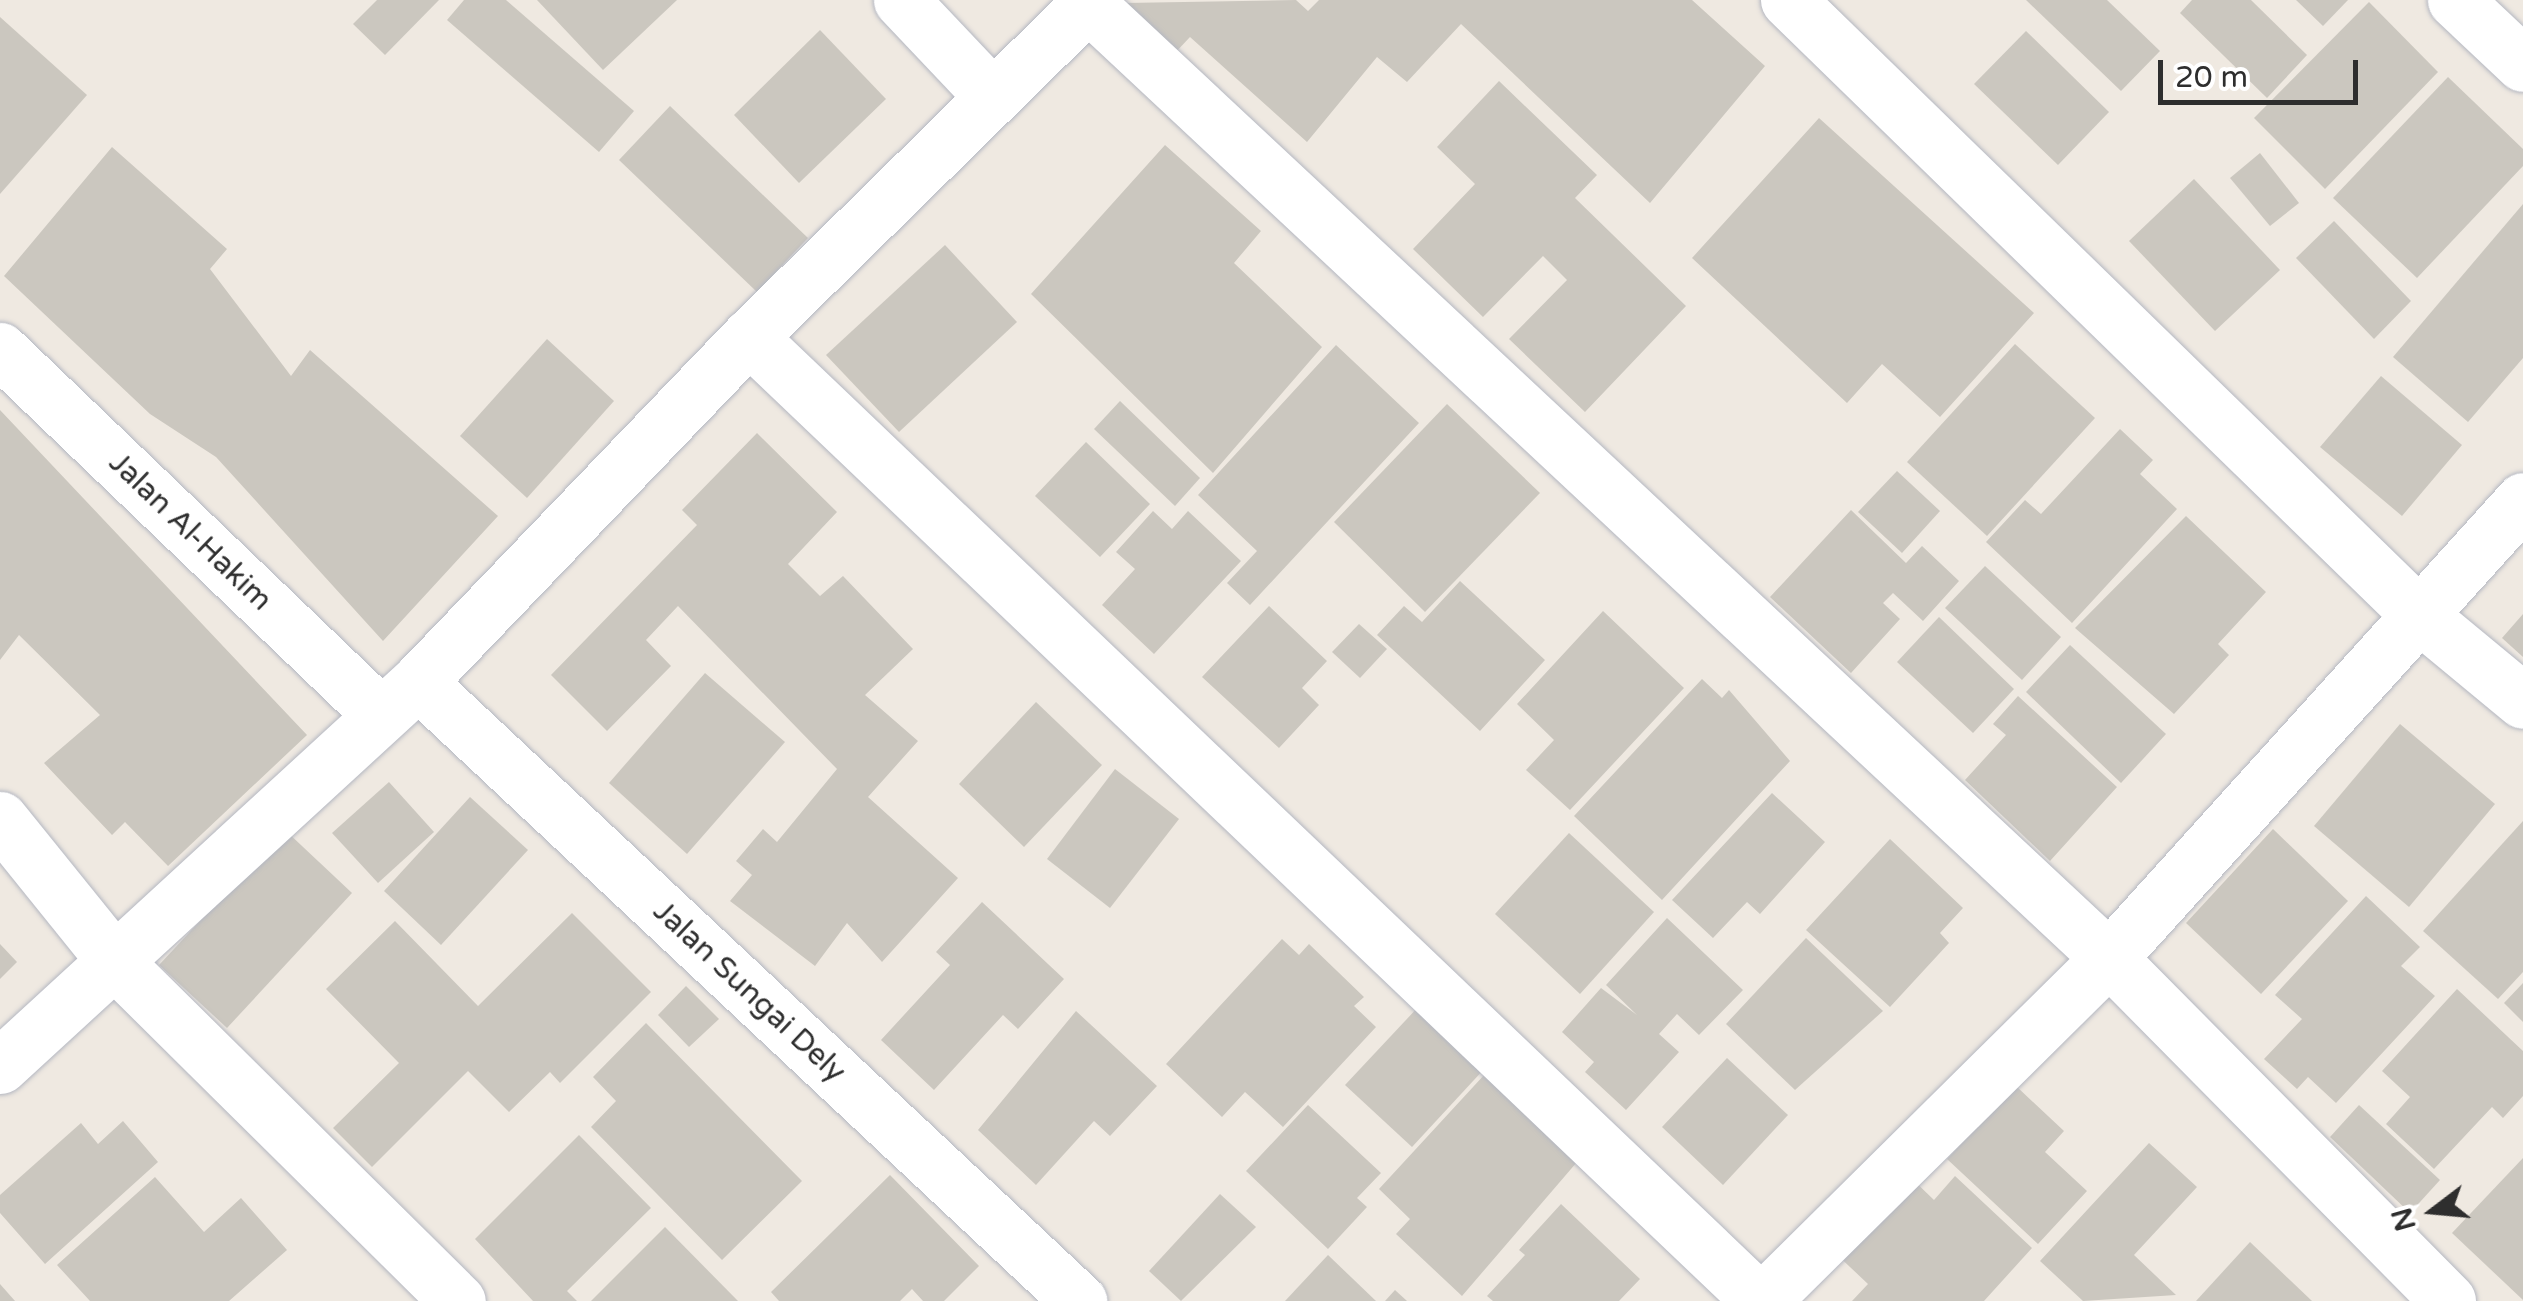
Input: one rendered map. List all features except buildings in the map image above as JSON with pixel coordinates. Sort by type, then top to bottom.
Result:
[{"type":"street","points":[[901,0],[990,94]]},
{"type":"street","points":[[1788,0],[2418,614],[2523,701]]},
{"type":"street","points":[[2455,0],[2523,64]]},
{"type":"street","points":[[0,1066],[399,698],[990,94],[1090,2],[2109,958],[2448,1301]]},
{"type":"street","points":[[749,337],[1761,1301],[2109,958],[2523,500]]},
{"type":"street","name":"Jalan Al-Hakim","points":[[0,350],[399,698]]},
{"type":"street","name":"Jalan Sungai Dely","points":[[399,698],[1080,1301]]},
{"type":"street","points":[[0,820],[116,963],[458,1301]]}]
